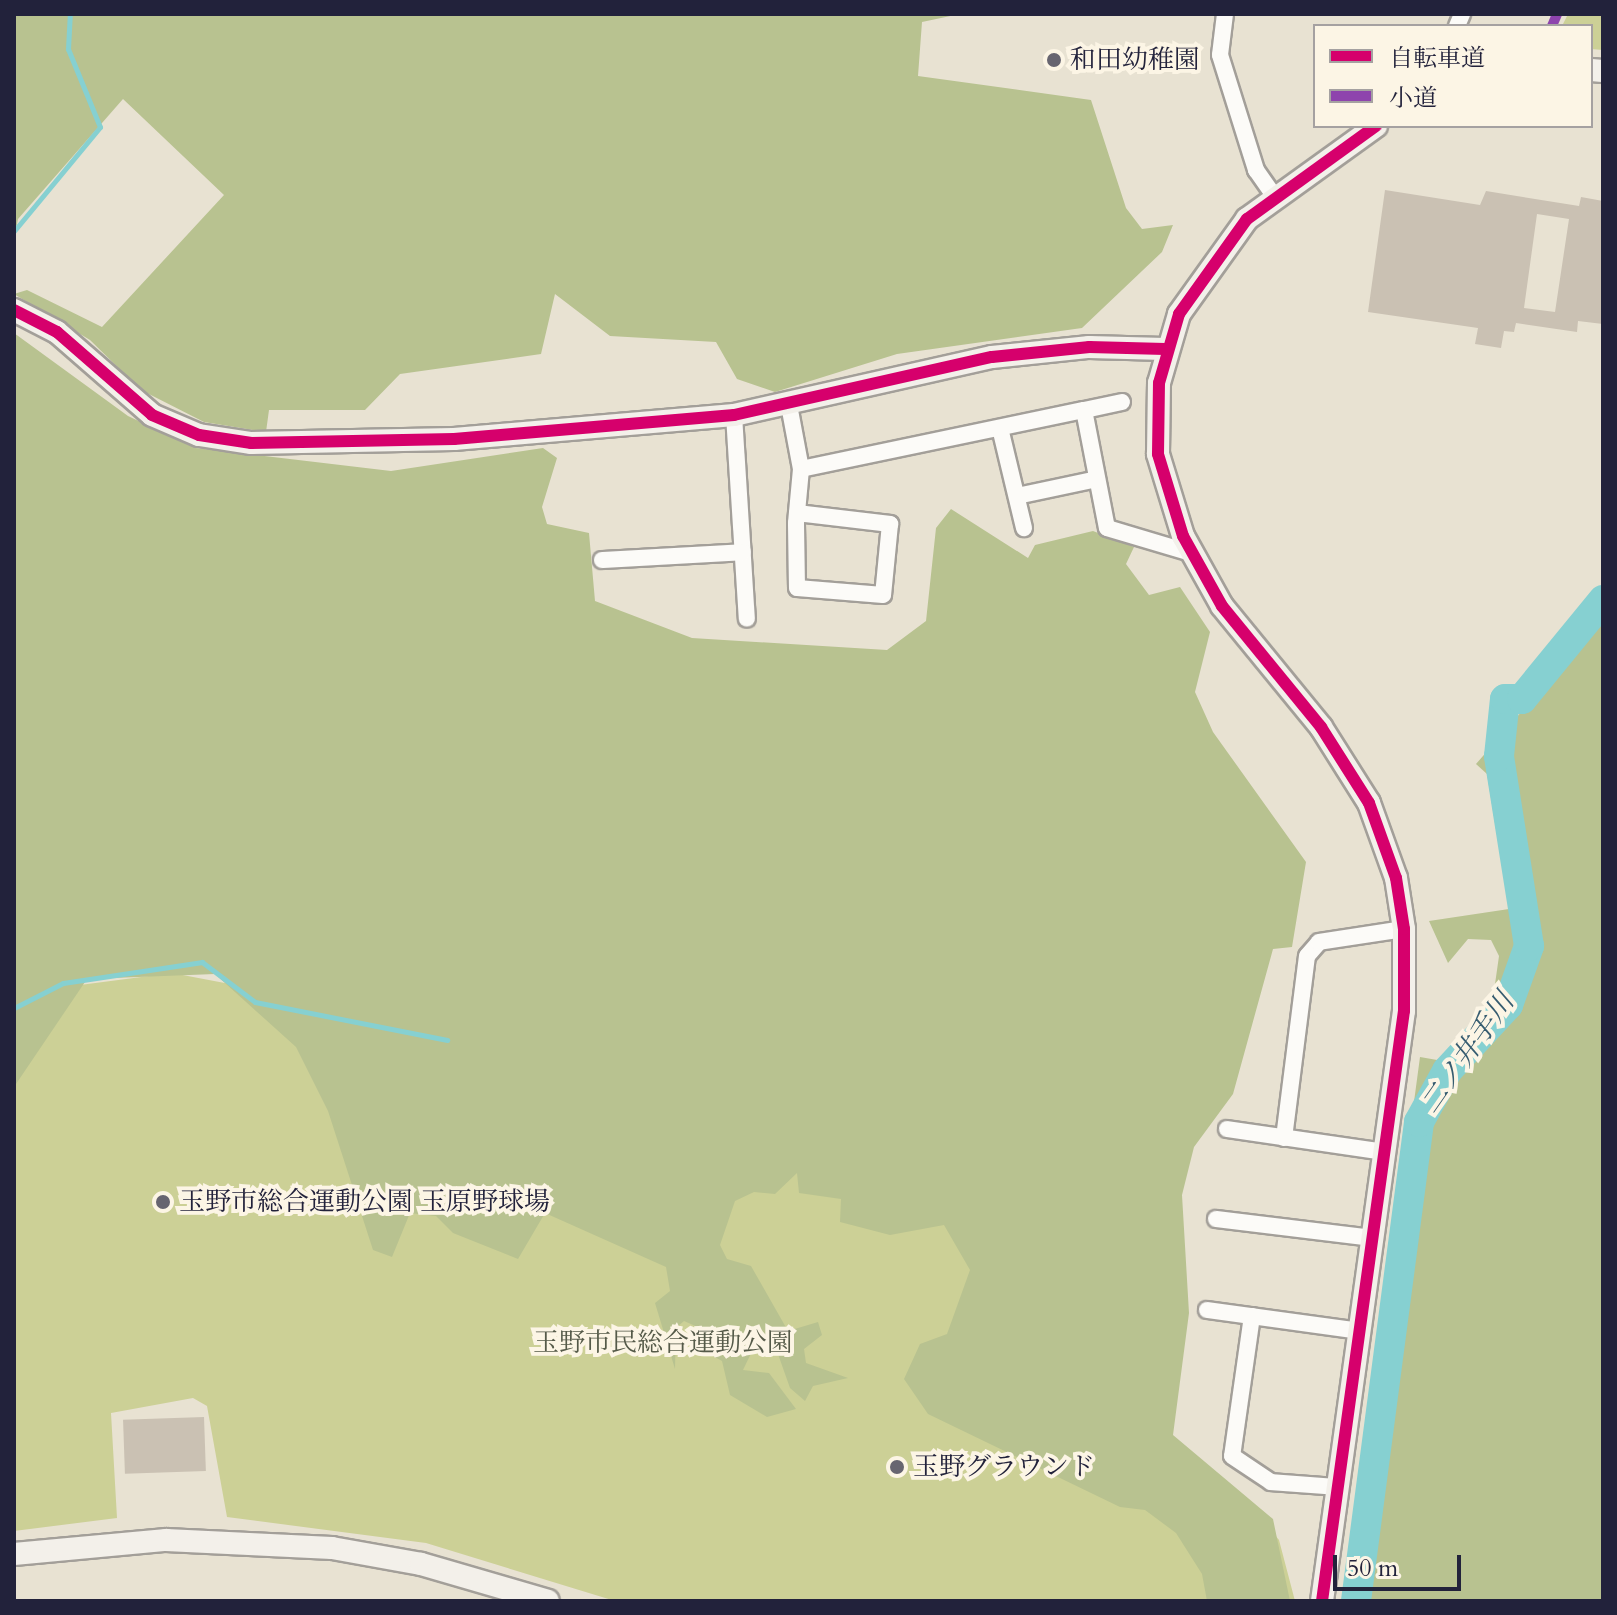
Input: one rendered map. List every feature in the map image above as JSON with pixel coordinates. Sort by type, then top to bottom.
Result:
[{"type":"street","points":[[1225,14],[1220,55],[1256,170],[1273,194]]},
{"type":"street","points":[[1322,1601],[1406,986],[1404,929],[1396,878],[1369,803],[1191,553],[1158,454],[1165,349],[1198,282],[1273,194],[1373,128]]},
{"type":"street","points":[[14,310],[57,332],[152,415],[212,437],[454,439],[734,415],[992,357],[1089,347],[1165,349]]},
{"type":"street","points":[[801,469],[1122,402]]},
{"type":"street","points":[[789,405],[801,469],[797,513],[797,588],[883,595],[890,524],[797,513]]},
{"type":"street","points":[[1084,410],[1107,528],[1191,553]]},
{"type":"street","points":[[734,415],[747,619]]},
{"type":"street","points":[[1000,428],[1024,528]]},
{"type":"street","points":[[1017,496],[1097,479]]},
{"type":"street","points":[[602,560],[743,552]]},
{"type":"street","points":[[1284,1138],[1307,956],[1319,942],[1404,929]]},
{"type":"street","points":[[1227,1129],[1385,1152]]},
{"type":"street","points":[[1216,1219],[1373,1238]]},
{"type":"street","points":[[1207,1310],[1360,1331]]},
{"type":"street","points":[[1252,1316],[1232,1456],[1271,1482],[1338,1487]]},
{"type":"street","points":[[14,1554],[166,1540],[332,1548],[421,1564],[548,1601]]},
{"type":"green space","points":[[14,14],[960,14],[922,22],[918,76],[1091,100],[1126,208],[1142,229],[1173,225],[1162,252],[1082,328],[897,354],[775,392],[737,379],[716,342],[610,336],[555,294],[541,354],[400,374],[365,410],[269,410],[266,432],[204,422],[141,390],[90,340],[14,294],[27,290],[102,327],[224,195],[123,99],[18,219],[14,240]]},
{"type":"green space","points":[[1568,14],[1603,14],[1603,50],[1593,49],[1593,24],[1563,24]]},
{"type":"green space","points":[[14,333],[128,416],[196,448],[391,471],[543,448],[557,458],[542,507],[547,524],[589,533],[595,601],[692,638],[887,650],[926,621],[936,528],[951,509],[1028,558],[1035,545],[1093,531],[1134,547],[1126,564],[1149,595],[1180,587],[1210,632],[1195,692],[1213,732],[1306,862],[1292,947],[1273,949],[1233,1094],[1194,1147],[1182,1195],[1189,1313],[1173,1435],[1273,1519],[1290,1601],[1207,1601],[1202,1574],[1176,1533],[1145,1510],[1120,1507],[928,1414],[904,1379],[920,1344],[947,1334],[970,1270],[944,1225],[890,1235],[840,1222],[841,1199],[799,1193],[797,1173],[775,1194],[754,1192],[735,1201],[720,1245],[727,1259],[751,1266],[788,1331],[818,1322],[822,1335],[804,1349],[806,1363],[848,1378],[813,1386],[805,1401],[790,1388],[773,1340],[756,1343],[743,1370],[769,1373],[796,1409],[767,1417],[730,1395],[722,1361],[702,1350],[700,1328],[684,1321],[676,1328],[675,1369],[655,1303],[670,1291],[666,1267],[545,1213],[518,1259],[453,1233],[436,1216],[410,1213],[392,1257],[373,1250],[328,1111],[296,1047],[215,974],[87,979],[14,1087]]},
{"type":"green space","points":[[1603,618],[1603,1601],[1347,1601],[1420,1057],[1460,1064],[1492,1005],[1499,956],[1491,940],[1468,939],[1448,963],[1429,921],[1509,909],[1487,774],[1476,764]]},
{"type":"green space","name":"玉野市民総合運動公園","points":[[172,973],[251,988],[995,1238],[972,1339],[1239,1491],[1279,1540],[1295,1601],[615,1601],[426,1543],[227,1517],[207,1406],[193,1398],[111,1413],[117,1518],[14,1531],[14,1016],[80,985]]},
{"type":"building","points":[[1385,190],[1480,205],[1486,191],[1579,206],[1581,197],[1603,201],[1603,324],[1578,321],[1577,332],[1516,323],[1514,332],[1504,331],[1501,348],[1475,344],[1478,328],[1368,312]],"holes":[[[1537,214],[1569,219],[1555,312],[1524,308]]]},
{"type":"building","points":[[204,1417],[206,1471],[125,1474],[123,1420]]},
{"type":"waterway","points":[[14,231],[100,127],[68,49],[70,14]]},
{"type":"waterway","name":"二ノ井手川","points":[[1356,1601],[1419,1122],[1447,1071],[1508,1005],[1529,946],[1499,756],[1505,699],[1522,699],[1603,600]]},
{"type":"waterway","points":[[14,1008],[63,983],[202,962],[255,1002],[447,1040]]},
{"type":"marked path","points":[[1553,24],[1557,14]]},
{"type":"cycle path","points":[[1322,1601],[1404,1011],[1404,929],[1396,878],[1369,803],[1321,727],[1222,606],[1183,536],[1158,454],[1159,383],[1179,314],[1247,219],[1373,128]]},
{"type":"cycle path","points":[[14,310],[57,332],[152,415],[199,435],[251,443],[454,439],[734,415],[992,357],[1089,347],[1165,349]]},
{"type":"place","name":"和田幼稚園","points":[[1054,60]]},
{"type":"place","name":"玉野市総合運動公園 玉原野球場","points":[[163,1202]]},
{"type":"place","name":"玉野グラウンド","points":[[897,1467]]}]
